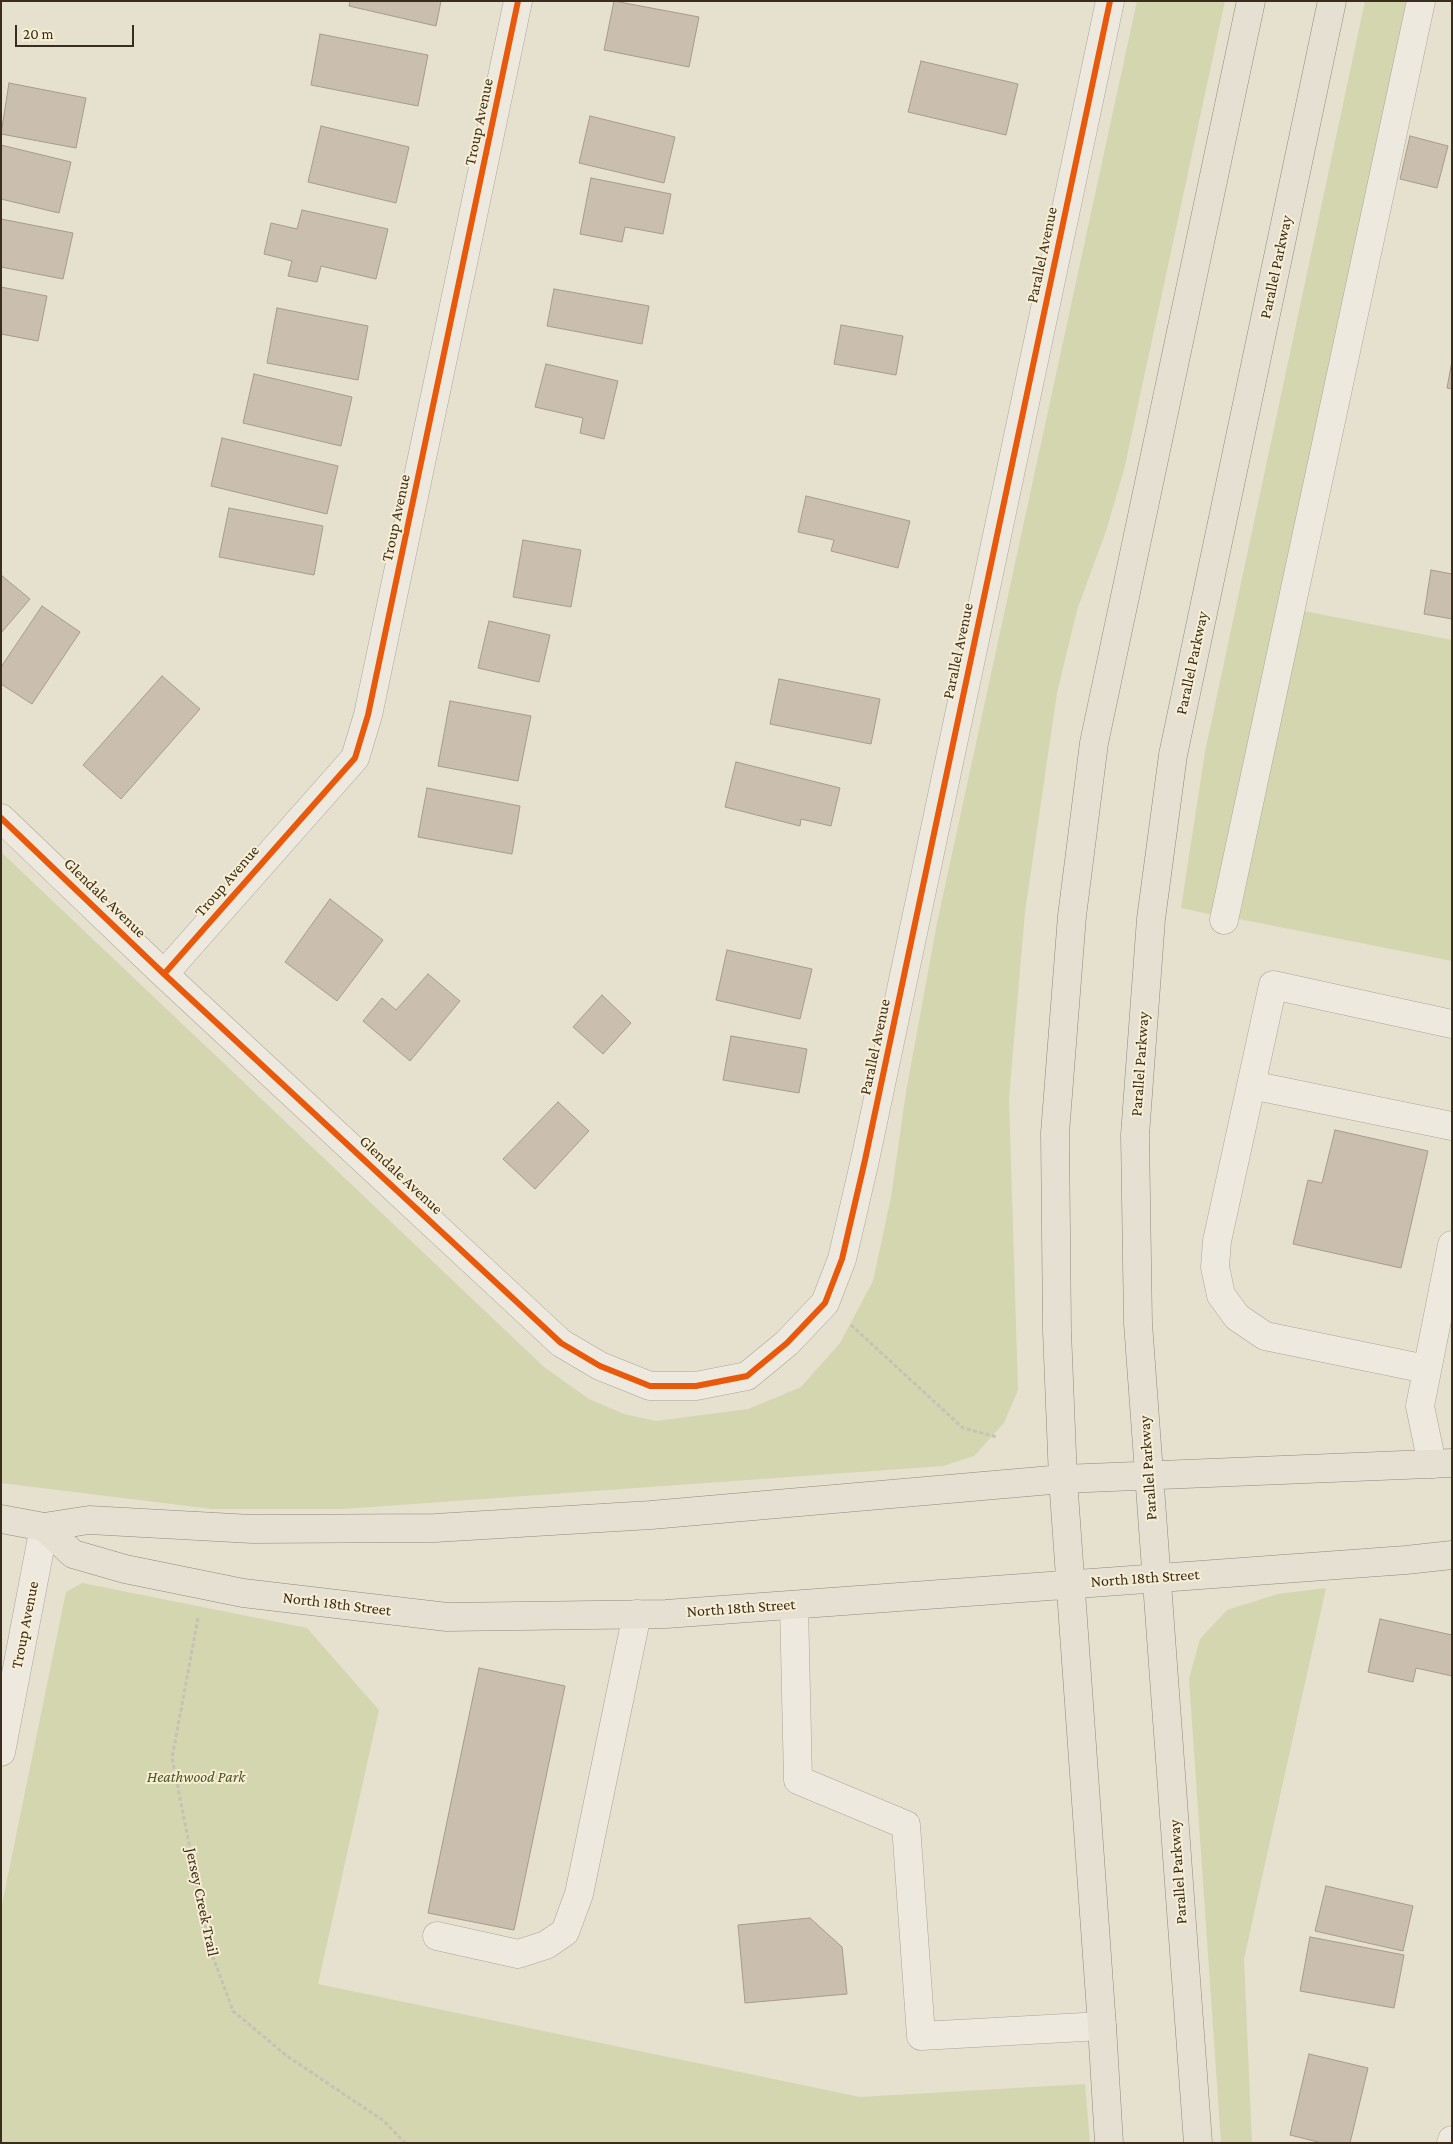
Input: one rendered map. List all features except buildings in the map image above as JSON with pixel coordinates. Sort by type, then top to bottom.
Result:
[{"type":"main road","points":[[1109,2143],[1063,1479],[1056,1331],[1055,1133],[1072,916],[1094,743],[1250,1]]},
{"type":"main road","name":"Parallel Parkway","points":[[1198,2143],[1155,1577],[1138,1323],[1135,1135],[1151,919],[1173,755],[1332,1]]},
{"type":"main road","points":[[1,1519],[44,1527],[88,1520],[252,1529],[435,1528],[660,1514],[1063,1479],[1442,1464]]},
{"type":"main road","name":"North 18th Street","points":[[44,1527],[73,1554],[125,1569],[243,1593],[447,1617],[666,1614],[1406,1560],[1452,1555]]},
{"type":"street","name":"Troup Avenue","points":[[164,974],[355,758],[368,715],[518,1]]},
{"type":"street","name":"Parallel Avenue","points":[[825,1304],[842,1259],[865,1160],[1110,1]]},
{"type":"street","points":[[1224,920],[1421,1]]},
{"type":"street","name":"Glendale Avenue","points":[[1,818],[164,974],[562,1343],[600,1366],[650,1386],[696,1386],[747,1376],[786,1344],[825,1304]]},
{"type":"street","points":[[1426,1368],[1265,1336],[1237,1317],[1221,1295],[1215,1267],[1217,1241],[1273,985],[1452,1024]]},
{"type":"street","points":[[1251,1085],[1452,1126]]},
{"type":"street","points":[[1442,1464],[1420,1406],[1426,1368],[1443,1329],[1452,1245]]},
{"type":"street","name":"Troup Avenue","points":[[1,1752],[44,1527]]},
{"type":"street","points":[[794,1604],[798,1780],[906,1825],[921,2036],[1102,2026]]},
{"type":"street","points":[[437,1936],[518,1954],[546,1945],[565,1932],[579,1894],[637,1614]]},
{"type":"path","points":[[850,1324],[963,1428],[997,1437]]},
{"type":"green space","points":[[1137,1],[1225,1],[1124,470],[1106,531],[1077,610],[1057,693],[1025,912],[1009,1098],[1018,1390],[1004,1423],[974,1456],[943,1466],[343,1509],[212,1509],[1,1483],[1,852],[544,1367],[589,1399],[624,1414],[656,1421],[748,1409],[801,1387],[840,1343],[873,1281],[891,1197],[906,1092],[937,923]]},
{"type":"green space","points":[[1365,1],[1411,1],[1214,915],[1181,908],[1205,752]]},
{"type":"green space","points":[[1304,611],[1452,640],[1452,961],[1239,919]]},
{"type":"green space","name":"Heathwood Park","points":[[82,1583],[307,1628],[379,1710],[318,1984],[860,2097],[1085,2084],[1090,2143],[1,2143],[1,1909],[66,1592]]},
{"type":"green space","points":[[1326,1588],[1244,1959],[1252,2143],[1221,2143],[1189,1679],[1200,1639],[1227,1610],[1278,1594]]},
{"type":"cycle path","points":[[164,974],[355,758],[368,715],[518,1]]},
{"type":"cycle path","points":[[1,818],[164,974],[561,1343],[600,1366],[650,1386],[696,1386],[747,1376],[787,1343],[825,1303],[842,1259],[865,1160],[1110,1]]}]
